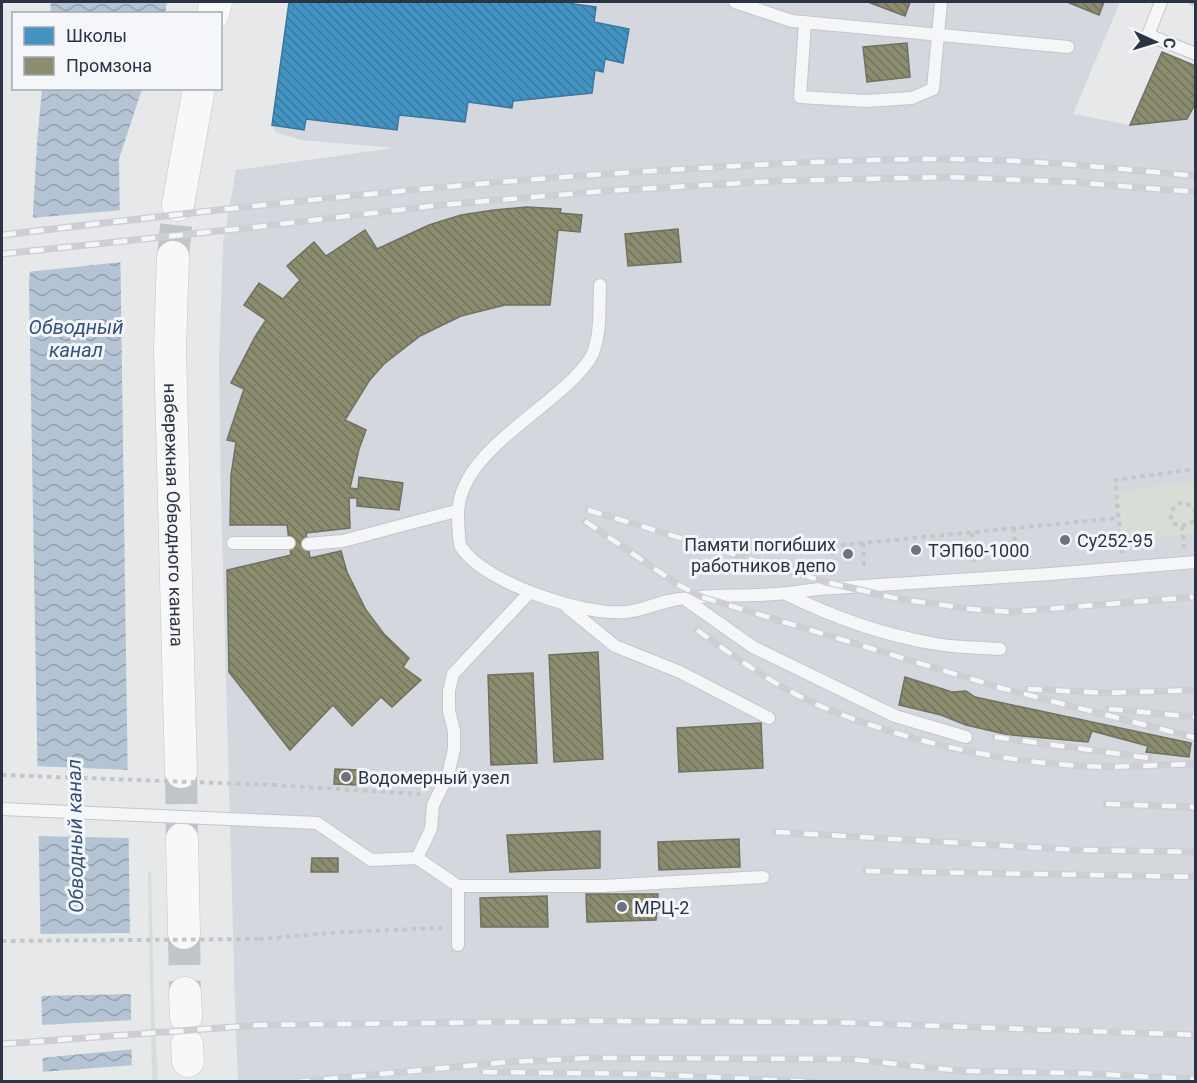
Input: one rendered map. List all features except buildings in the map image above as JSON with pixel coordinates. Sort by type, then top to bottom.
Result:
[{"type":"main road","points":[[178,205],[199,90]]},
{"type":"main road","name":"набережная Обводного канала","points":[[172,257],[170,349],[181,772]]},
{"type":"main road","points":[[182,839],[184,933]]},
{"type":"lane","points":[[735,2],[792,21],[1068,47]]},
{"type":"lane","points":[[805,22],[800,97],[866,102],[912,98],[933,89],[941,2]]},
{"type":"lane","points":[[1161,2],[1148,35],[1196,54]]},
{"type":"lane","points":[[600,285],[598,323],[593,354],[579,373],[560,391],[481,458],[466,481],[456,511],[460,546],[494,575],[530,592],[564,604],[593,610],[625,612],[686,599],[786,594],[818,589],[1196,562]]},
{"type":"lane","points":[[308,544],[343,541],[456,511]]},
{"type":"lane","points":[[233,543],[289,543]]},
{"type":"lane","points":[[417,858],[431,829],[433,806],[448,775],[454,749],[454,731],[449,711],[449,691],[453,674],[530,592]]},
{"type":"lane","points":[[786,594],[867,629],[932,644],[1000,649]]},
{"type":"lane","points":[[686,599],[753,647],[895,716],[966,737]]},
{"type":"lane","points":[[564,604],[615,646],[680,672],[769,718]]},
{"type":"lane","points":[[2,809],[317,823],[371,860],[417,858],[458,886],[603,886],[763,877]]},
{"type":"lane","points":[[458,886],[458,945]]},
{"type":"path","points":[[1190,2],[1196,6]]},
{"type":"path","points":[[1122,556],[1115,480],[1196,469]]},
{"type":"path","points":[[1178,503],[1186,503],[1196,513],[1194,520],[1182,526],[1172,523],[1170,515],[1173,507],[1178,503]]},
{"type":"path","points":[[835,581],[832,546],[1119,518]]},
{"type":"path","points":[[1182,526],[1185,551]]},
{"type":"path","points":[[1014,528],[1016,566]]},
{"type":"path","points":[[972,533],[974,569]]},
{"type":"path","points":[[863,543],[865,579]]},
{"type":"path","points":[[2,776],[273,786],[411,795],[439,792]]},
{"type":"path","points":[[2,941],[259,939],[344,932],[458,927]]},
{"type":"shaded area","points":[[289,2],[1120,2],[1073,114],[1130,125],[1162,52],[1195,66],[1195,1081],[238,1081],[221,498],[219,362],[223,244],[236,170],[394,148],[301,140],[275,132],[272,125]]},
{"type":"shaded area","points":[[1195,481],[1195,534],[1121,542],[1116,492]]},
{"type":"shaded area","points":[[148,872],[151,872],[158,1081],[152,1081]]},
{"type":"water","points":[[51,2],[167,2],[165,12],[50,12]]},
{"type":"water","name":"Обводный канал","points":[[42,90],[142,90],[119,159],[132,1081],[43,1081],[29,285]]},
{"type":"pier","points":[[123,210],[123,262],[27,272],[30,218]]},
{"type":"pier","points":[[34,766],[131,770],[132,838],[36,836]]},
{"type":"pier","points":[[133,933],[134,994],[39,996],[37,934]]},
{"type":"pier","points":[[134,1020],[135,1049],[40,1058],[39,1025]]},
{"type":"pier","points":[[135,1065],[135,1082],[40,1082],[40,1072]]},
{"type":"tunnel","points":[[173,257],[178,205]]},
{"type":"tunnel","points":[[181,772],[182,839]]},
{"type":"tunnel","points":[[184,933],[185,993]]},
{"type":"railway","points":[[2,235],[428,188],[599,174],[782,164],[975,159],[1070,164],[1196,176]]},
{"type":"railway","points":[[2,254],[440,205],[605,191],[776,181],[948,177],[1070,182],[1196,192]]},
{"type":"railway","points":[[588,510],[826,582],[899,599],[1011,612],[1193,597]]},
{"type":"railway","points":[[585,521],[677,584],[702,597],[1001,688],[1196,738]]},
{"type":"railway","points":[[697,630],[759,673],[808,701],[856,720],[919,740],[984,754],[1082,766],[1192,764]]},
{"type":"railway","points":[[1028,689],[1106,693],[1196,690]]},
{"type":"railway","points":[[1109,709],[1196,717]]},
{"type":"railway","points":[[995,737],[1149,758]]},
{"type":"railway","points":[[1106,804],[1196,807]]},
{"type":"railway","points":[[776,832],[1078,850],[1196,852]]},
{"type":"railway","points":[[866,871],[1196,877]]},
{"type":"railway","points":[[2,1044],[260,1025],[593,1021],[828,1022],[1196,1035]]},
{"type":"railway","points":[[296,1082],[508,1062],[590,1058],[849,1059],[963,1071],[1075,1073],[1196,1079]]},
{"type":"railway","points":[[483,1072],[646,1074],[816,1082]]},
{"type":"place","name":"Су252-95","points":[[1065,540]]},
{"type":"place","name":"ТЭП60-1000","points":[[916,550]]},
{"type":"place","name":"Памяти погибших работников депо","points":[[848,554]]},
{"type":"place","name":"Водомерный узел","points":[[346,777]]},
{"type":"place","name":"МРЦ-2","points":[[622,907]]}]
